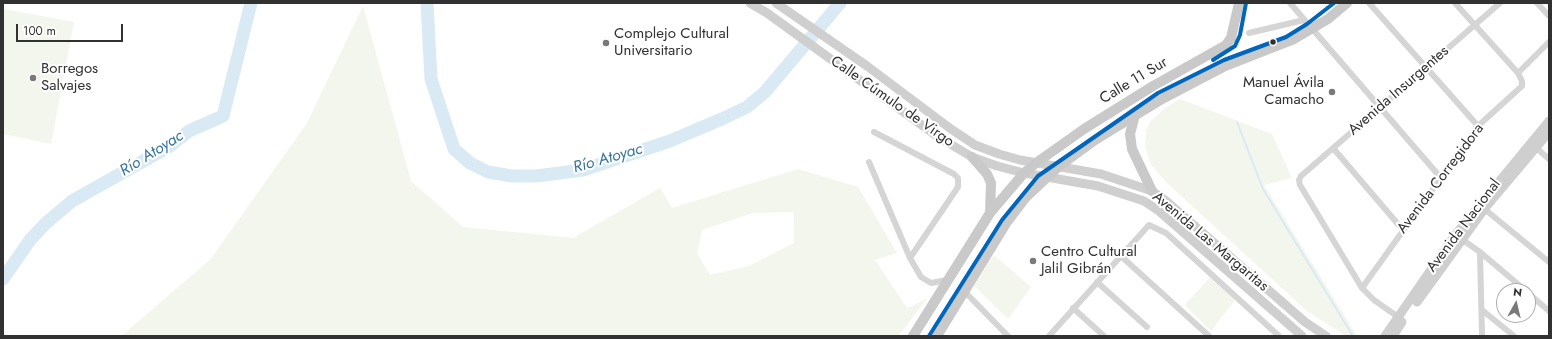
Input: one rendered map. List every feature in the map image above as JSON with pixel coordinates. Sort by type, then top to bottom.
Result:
[{"type":"main road","name":"Calle Cúmulo de Virgo","points":[[750,3],[767,13],[937,136],[972,157],[996,166],[1046,178]]},
{"type":"main road","name":"Calle Cúmulo de Virgo","points":[[776,3],[867,66],[951,129],[975,145],[999,154],[1036,163]]},
{"type":"main road","name":"Calle 11 Sur","points":[[913,336],[990,213],[1024,173],[1084,129],[1153,86],[1226,45],[1231,38],[1239,3]]},
{"type":"main road","name":"Calle 11 Sur","points":[[937,336],[1007,222],[1026,197],[1058,167],[1095,140],[1135,115],[1225,66],[1294,39],[1312,30],[1347,3]]},
{"type":"main road","points":[[1135,115],[1130,134],[1132,149],[1152,191]]},
{"type":"main road","name":"Avenida Nacional","points":[[1385,336],[1401,319],[1458,237],[1533,145],[1549,121]]},
{"type":"main road","points":[[1084,129],[1095,140]]},
{"type":"main road","name":"Avenida Nacional","points":[[1533,145],[1549,132]]},
{"type":"main road","points":[[972,157],[987,174],[991,183],[990,213]]},
{"type":"main road","name":"Avenida Las Margaritas","points":[[1036,163],[1101,174],[1152,191],[1166,201],[1305,322],[1326,336]]},
{"type":"main road","name":"Avenida Las Margaritas","points":[[1046,178],[1098,186],[1144,202],[1159,211],[1302,336]]},
{"type":"main road","name":"Avenida Nacional","points":[[1393,336],[1401,319]]},
{"type":"street","points":[[1290,3],[1441,178]]},
{"type":"street","points":[[1369,3],[1478,126]]},
{"type":"street","points":[[1455,3],[1474,26],[1518,73],[1549,42]]},
{"type":"street","name":"Avenida Insurgentes","points":[[1362,288],[1300,185],[1301,176],[1500,3]]},
{"type":"street","points":[[1538,3],[1549,16]]},
{"type":"street","points":[[1249,33],[1304,20]]},
{"type":"street","name":"Avenida Corregidora","points":[[1362,288],[1478,126],[1522,86],[1522,81],[1518,73]]},
{"type":"street","points":[[874,132],[954,174],[958,178],[958,187],[910,258]]},
{"type":"street","points":[[1533,145],[1549,159]]},
{"type":"street","points":[[1333,148],[1403,230]]},
{"type":"street","points":[[869,162],[910,258],[924,280],[931,283],[947,280]]},
{"type":"street","points":[[1482,206],[1549,262]]},
{"type":"street","points":[[1049,336],[1150,225],[1166,233],[1279,336]]},
{"type":"street","points":[[1458,237],[1480,252],[1516,283]]},
{"type":"street","points":[[1480,252],[1482,336]]},
{"type":"street","points":[[1122,257],[1210,336]]},
{"type":"street","points":[[1097,282],[1146,327]]},
{"type":"street","points":[[1362,288],[1374,300],[1401,319]]},
{"type":"street","points":[[964,292],[1008,336]]},
{"type":"street","points":[[1536,300],[1549,311]]},
{"type":"street","points":[[1073,308],[1104,336]]},
{"type":"street","points":[[1482,310],[1514,336]]},
{"type":"shaded area","points":[[363,6],[411,181],[463,227],[573,238],[660,188],[672,208],[798,169],[858,187],[897,253],[875,260],[907,308],[928,298],[898,336],[121,336],[210,260],[307,123]],"holes":[[[794,212],[794,243],[749,266],[710,275],[697,253],[702,230],[753,213]]]},
{"type":"shaded area","name":"Borregos Salvajes","points":[[4,9],[74,22],[51,144],[3,134]]},
{"type":"shaded area","points":[[1180,99],[1272,134],[1292,178],[1264,185],[1357,336],[1346,336],[1307,311],[1168,184],[1151,165],[1145,146],[1146,131],[1150,122],[1165,108]]},
{"type":"shaded area","points":[[994,255],[1031,287],[1008,319],[974,286]]},
{"type":"shaded area","points":[[1210,277],[1235,300],[1211,331],[1185,305]]},
{"type":"waterway","name":"Río Atoyac","points":[[3,279],[30,240],[46,223],[72,201],[170,146],[189,131],[223,116],[251,3]]},
{"type":"waterway","name":"Río Atoyac","points":[[427,3],[431,79],[454,149],[470,163],[488,172],[512,176],[536,176],[583,170],[670,141],[747,107],[765,92],[840,3]]},
{"type":"waterway","points":[[1237,122],[1263,189],[1353,336]]},
{"type":"transit line","points":[[1213,60],[1235,46],[1240,35],[1246,3]]},
{"type":"transit line","points":[[929,336],[1002,220],[1038,176],[1158,93],[1224,60],[1286,37],[1307,24],[1334,3]]},
{"type":"place","name":"Complejo Cultural Universitario","points":[[606,43]]},
{"type":"place","name":"Borregos Salvajes","points":[[33,78]]},
{"type":"place","name":"Manuel Ávila Camacho","points":[[1332,92]]},
{"type":"place","name":"Centro Cultural Jalil Gibrán","points":[[1033,261]]}]
